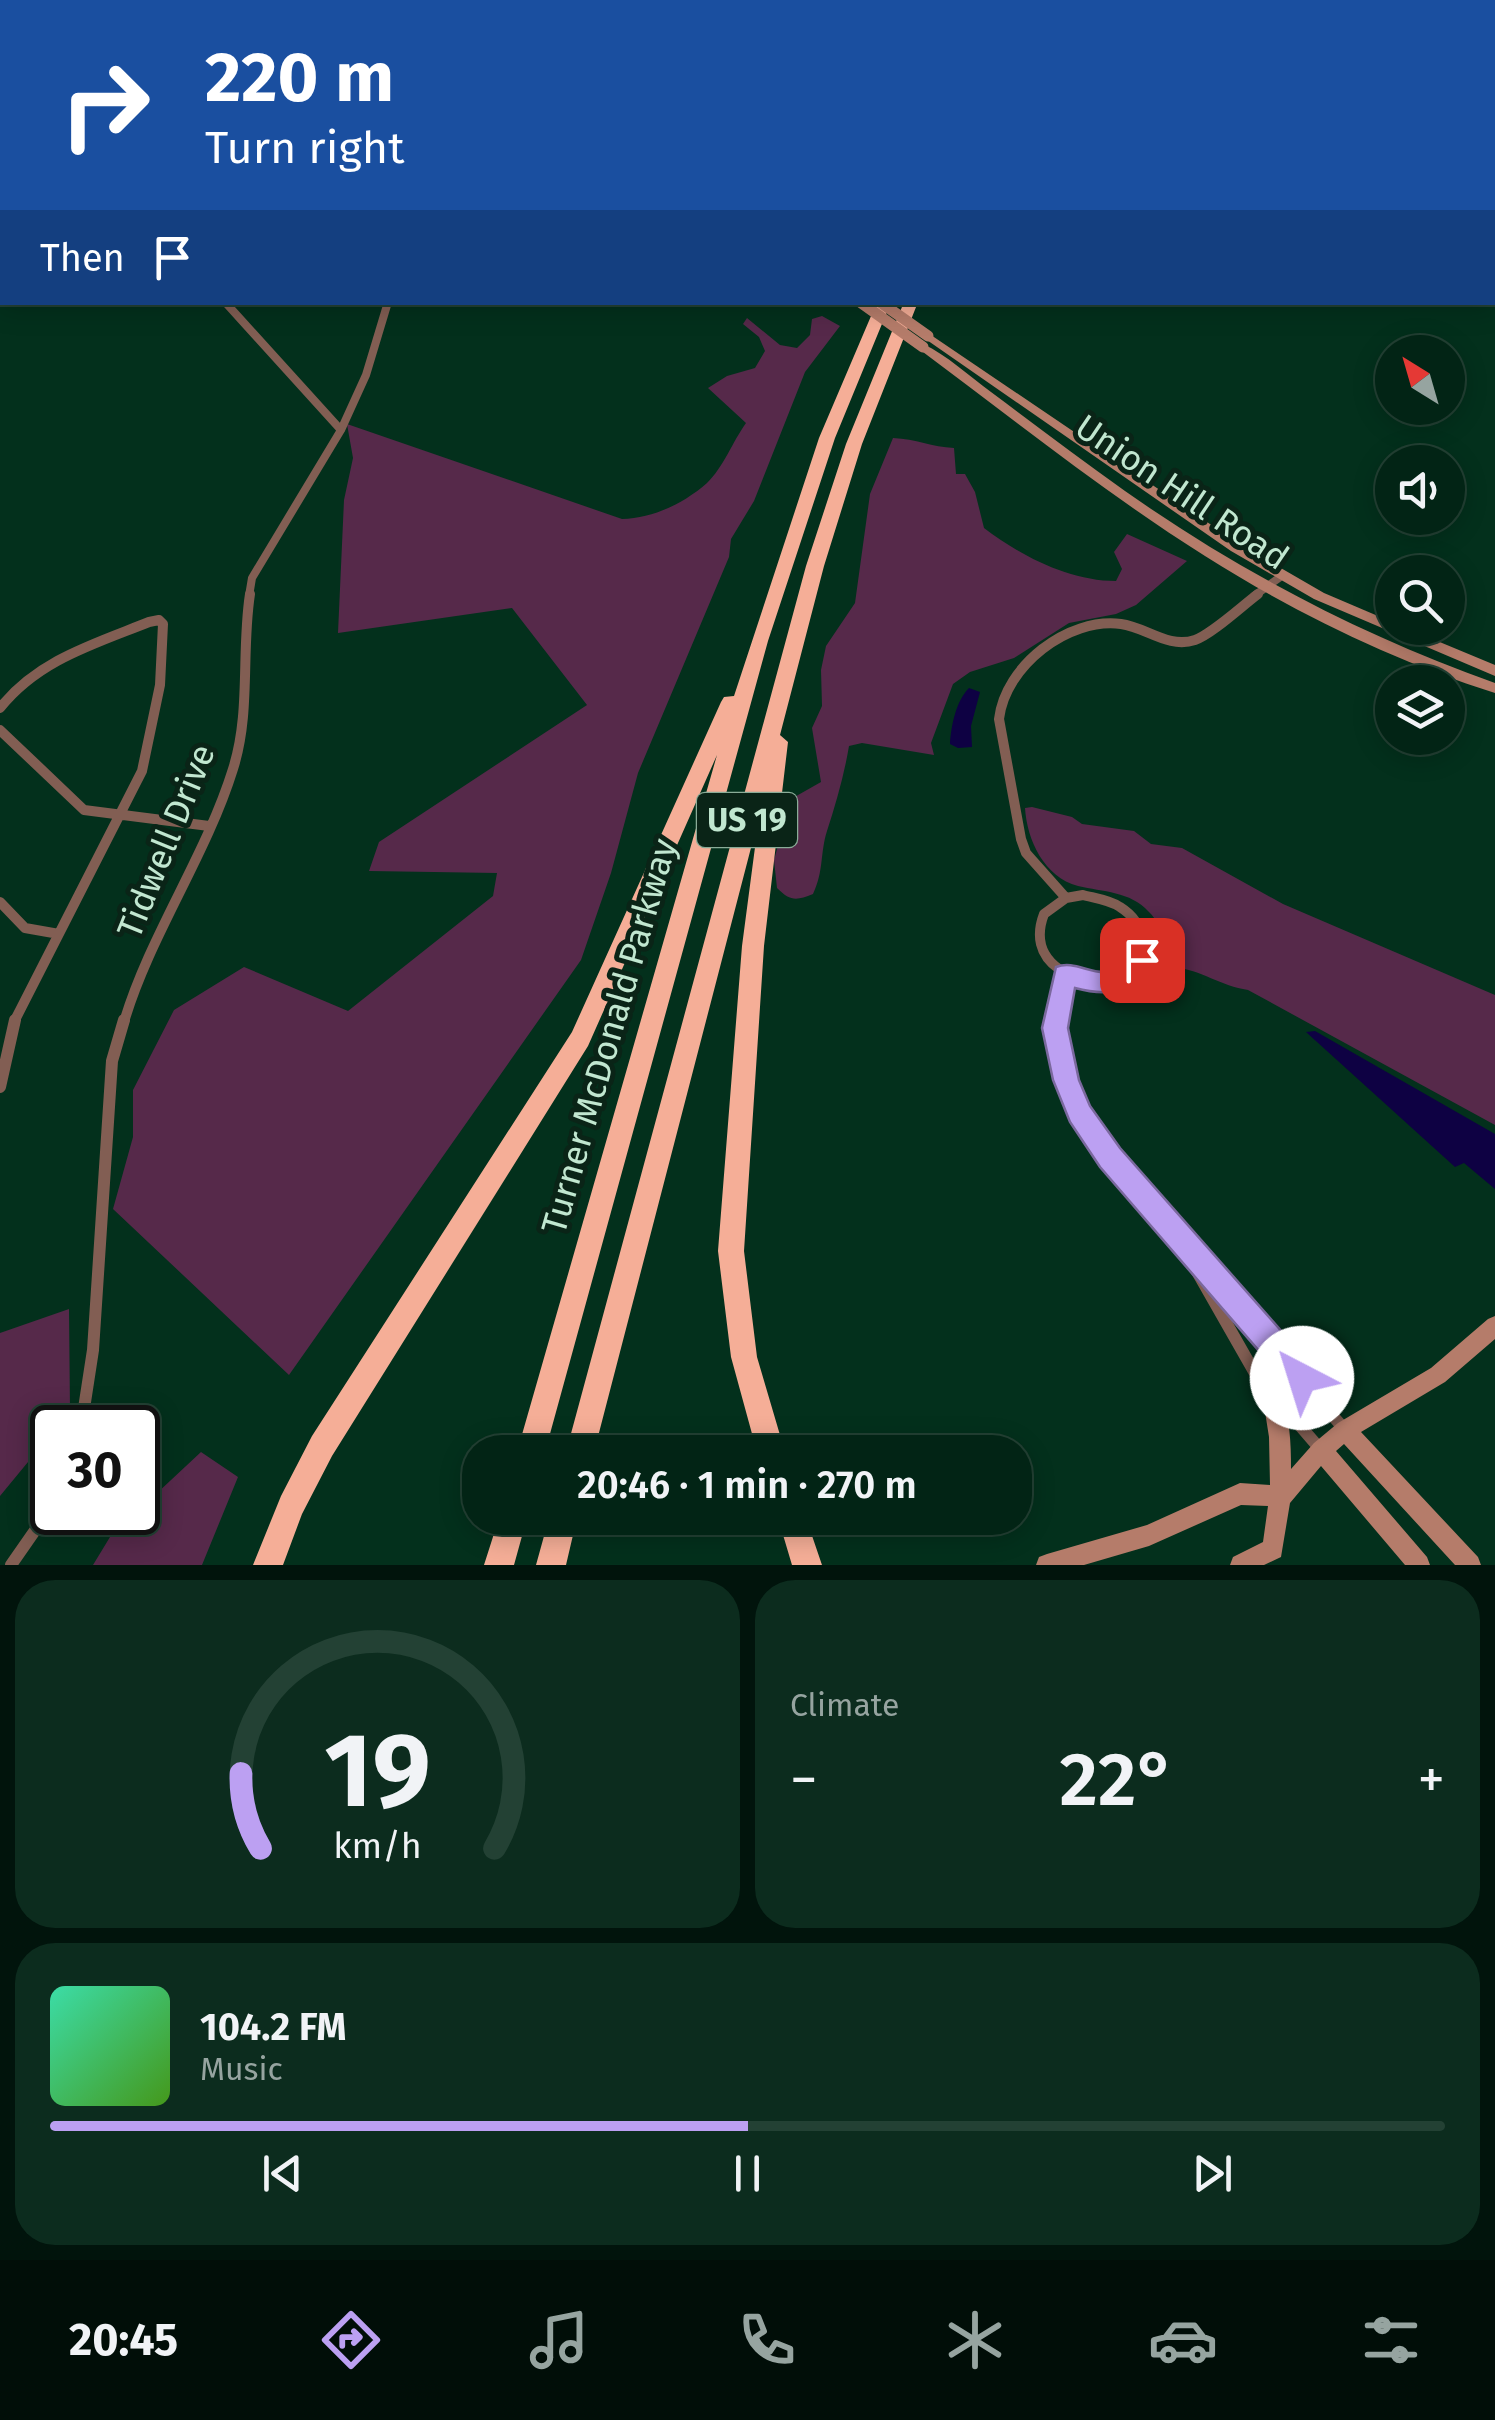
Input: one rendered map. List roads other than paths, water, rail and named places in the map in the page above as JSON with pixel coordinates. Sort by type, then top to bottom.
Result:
[{"type":"highway","name":"Turner McDonald Parkway","points":[[536,1435],[758,641],[827,438],[881,305]]},
{"type":"highway","name":"US 19","points":[[584,1435],[788,660],[845,470],[910,305]]},
{"type":"highway","points":[[268,1565],[291,1506],[338,1420],[580,1039],[758,641]]},
{"type":"highway","points":[[766,1435],[744,1356],[731,1251],[753,946],[788,660]]},
{"type":"highway","points":[[500,1565],[508,1535]]},
{"type":"highway","points":[[551,1565],[559,1535]]},
{"type":"highway","points":[[797,1535],[807,1565]]},
{"type":"street","points":[[228,305],[341,430]]},
{"type":"street","name":"Tidwell Drive","points":[[85,1405],[93,1350],[112,1061],[128,1008],[233,770],[243,724],[245,626],[252,578],[341,430],[366,376],[387,305]]},
{"type":"street","name":"Union Hill Road","points":[[865,305],[1283,575],[1391,629],[1495,670]]},
{"type":"street","name":"Union Hill Road","points":[[885,305],[926,342],[1130,498],[1268,587],[1385,646],[1495,688]]},
{"type":"street","points":[[1066,898],[1026,853],[1021,839],[999,719],[1008,684],[1036,653],[1091,624],[1122,624],[1167,641],[1196,640],[1283,575]]},
{"type":"street","points":[[0,706],[28,678],[55,662],[159,620],[164,631],[153,726],[142,771],[59,934],[6,1026],[0,1088]]},
{"type":"street","points":[[0,730],[84,810],[209,826]]},
{"type":"street","points":[[1082,895],[1117,904],[1140,930],[1144,945],[1142,960],[1133,972],[1119,980],[1083,982],[1065,974],[1043,952],[1038,939],[1044,914],[1066,898],[1082,895]]},
{"type":"street","points":[[0,902],[25,928],[59,934]]},
{"type":"street","points":[[1065,974],[1056,1025],[1057,1049],[1079,1114],[1110,1158],[1345,1430],[1470,1565]]},
{"type":"street","points":[[1167,1221],[1274,1399],[1419,1565]]},
{"type":"street","points":[[1282,1496],[1321,1450],[1345,1430],[1438,1375],[1495,1326]]},
{"type":"street","points":[[1241,1565],[1273,1549],[1282,1496],[1282,1439],[1274,1399]]},
{"type":"street","points":[[1047,1565],[1149,1535],[1240,1494],[1282,1496]]},
{"type":"street","points":[[11,1565],[32,1535]]}]
